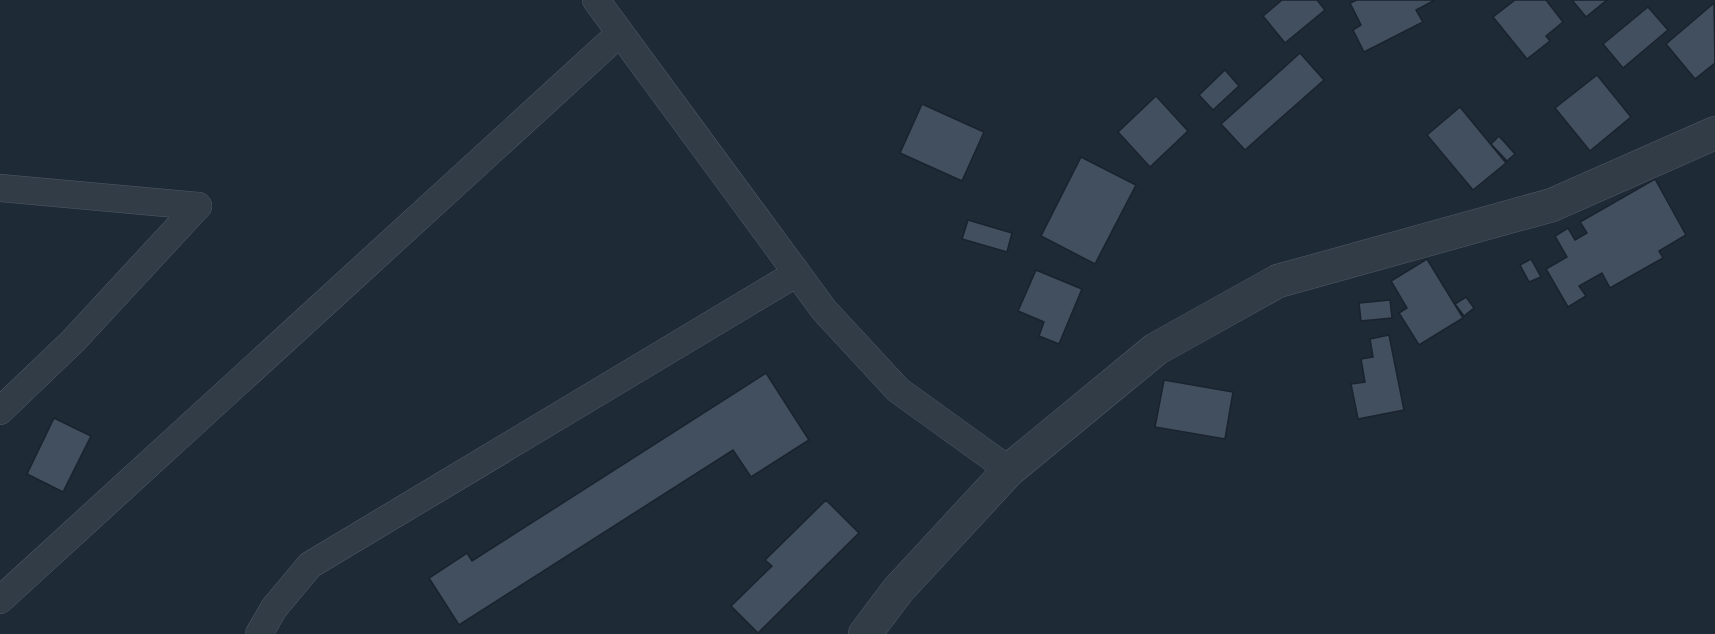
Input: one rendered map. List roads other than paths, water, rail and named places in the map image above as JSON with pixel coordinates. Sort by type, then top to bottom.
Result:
[{"type":"street","points":[[596,0],[824,310],[898,390],[1009,470]]},
{"type":"street","points":[[0,600],[620,33]]},
{"type":"street","points":[[865,634],[898,590],[1009,470],[1156,349],[1278,281],[1552,205],[1715,133]]},
{"type":"street","points":[[0,188],[198,206],[74,341],[0,411]]},
{"type":"street","points":[[259,634],[274,608],[310,566],[797,273]]}]
